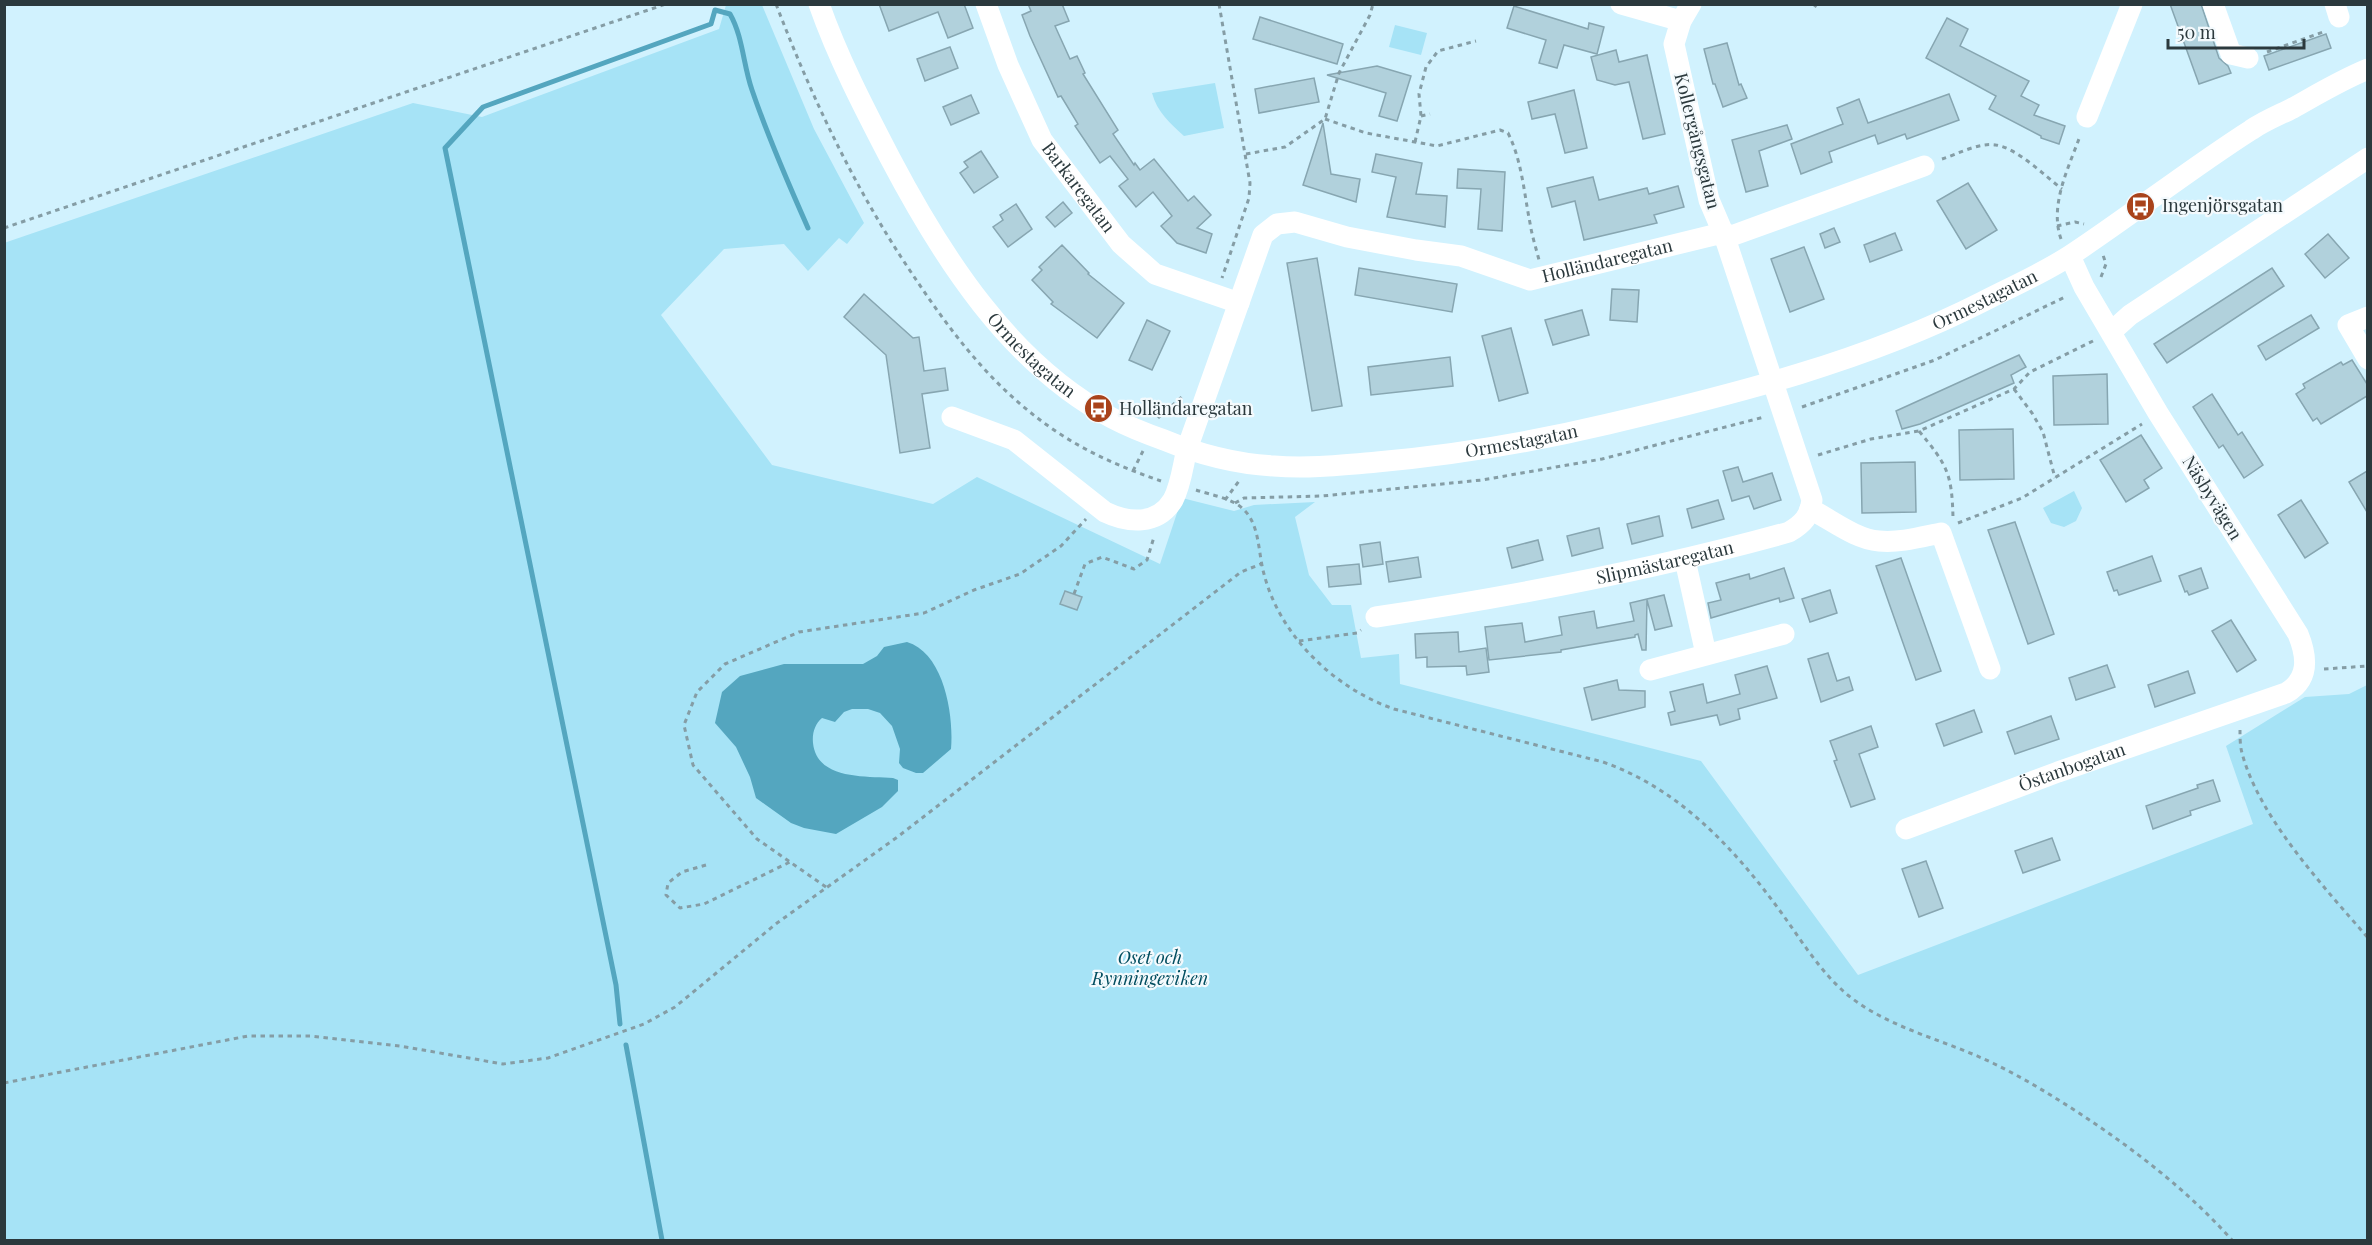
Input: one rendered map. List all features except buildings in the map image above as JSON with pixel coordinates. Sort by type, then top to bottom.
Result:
[{"type":"street","name":"Ormestagatan","points":[[819,4],[861,102],[910,195],[955,267],[991,316],[1032,360],[1069,390],[1112,418],[1150,435],[1187,449],[1275,467],[1332,466],[1436,457],[1579,431],[1705,401],[1837,362],[1916,332],[1977,304],[2255,127],[2343,79],[2367,69]]},
{"type":"street","name":"Barkaregatan","points":[[986,4],[1008,64],[1042,140],[1121,244],[1155,274],[1239,303]]},
{"type":"street","points":[[1621,4],[1686,13]]},
{"type":"street","points":[[2087,117],[2132,4]]},
{"type":"street","points":[[2215,5],[2231,54],[2248,58]]},
{"type":"street","name":"Kollergångsgatan","points":[[1686,13],[1674,44],[1709,200],[1724,235],[1773,381]]},
{"type":"street","points":[[2111,332],[2130,315],[2367,158]]},
{"type":"street","name":"Holländaregatan","points":[[1161,513],[1172,501],[1179,485],[1187,449],[1263,235],[1277,224],[1295,222],[1347,237],[1461,256],[1530,280],[1714,235],[1734,235],[1924,166]]},
{"type":"street","name":"Näsbyvägen","points":[[2066,249],[2084,287],[2158,413],[2298,634],[2306,658],[2304,670]]},
{"type":"street","points":[[2367,317],[2348,325],[2367,359]]},
{"type":"street","points":[[1773,381],[1812,500],[1810,509],[1862,536],[1879,541],[1900,541],[1941,533],[1990,669]]},
{"type":"street","points":[[952,417],[1014,440],[1097,507],[1120,519],[1136,521],[1149,519],[1161,513]]},
{"type":"street","name":"Slipmästaregatan","points":[[1376,617],[1563,586],[1685,560],[1789,532],[1800,526],[1810,509]]},
{"type":"street","points":[[1685,560],[1706,654]]},
{"type":"street","points":[[1650,670],[1784,634]]},
{"type":"street","points":[[2238,710],[2295,688],[2304,670]]},
{"type":"street","name":"Östanbogatan","points":[[1906,829],[2238,710]]},
{"type":"path","points":[[4,228],[666,4]]},
{"type":"path","points":[[1217,295],[1249,198],[1250,183],[1219,4]]},
{"type":"path","points":[[1246,154],[1285,147],[1326,119],[1339,73],[1370,15],[1373,4]]},
{"type":"path","points":[[2248,58],[2335,28],[2337,11]]},
{"type":"path","points":[[1415,142],[1421,116],[1419,94],[1426,68],[1438,51],[1476,41]]},
{"type":"path","points":[[1421,116],[1430,114]]},
{"type":"path","points":[[2066,249],[2056,218],[2062,189],[2087,117]]},
{"type":"path","points":[[1326,119],[1366,133],[1437,146],[1500,130],[1508,133],[1514,144],[1543,277]]},
{"type":"path","points":[[1924,166],[1973,148],[1996,144],[2011,150],[2062,189]]},
{"type":"path","points":[[1799,461],[1871,439],[1919,431],[2014,389],[2030,372],[2111,332]]},
{"type":"path","points":[[2014,389],[2032,412],[2043,432],[2055,478]]},
{"type":"path","points":[[1133,471],[1158,417],[1186,392]]},
{"type":"path","points":[[1919,431],[1939,455],[1948,472],[1953,492],[1954,525],[2011,504],[2158,413]]},
{"type":"path","points":[[1225,500],[1236,484],[1245,477]]},
{"type":"path","points":[[1235,503],[1248,514],[1253,525],[1261,564],[1280,615],[1315,658],[1345,683],[1380,704],[1603,762],[1627,770],[1649,782],[1700,819],[1732,850],[1824,971],[1849,996],[1882,1016],[1984,1059],[2048,1093],[2151,1163],[2185,1192],[2232,1240]]},
{"type":"path","points":[[826,887],[757,839],[693,765],[684,725],[698,692],[725,664],[798,632],[924,613],[974,590],[1020,574],[1061,546],[1097,507]]},
{"type":"path","points":[[1074,594],[1085,564],[1101,557],[1134,569],[1147,560],[1161,513]]},
{"type":"path","points":[[4,1083],[238,1038],[271,1035],[311,1036],[400,1046],[504,1064],[531,1062],[644,1024],[694,993],[777,923],[924,817],[1241,572],[1261,564]]},
{"type":"path","points":[[1299,641],[1357,633],[1369,626],[1376,617]]},
{"type":"path","points":[[2304,670],[2367,666]]},
{"type":"path","points":[[2238,710],[2241,752],[2253,783],[2306,865],[2367,938]]},
{"type":"path","points":[[706,865],[682,872],[668,883],[666,895],[680,908],[704,904],[790,862]]},
{"type":"green space","name":"Oset och Rynningeviken","points":[[726,5],[762,5],[814,129],[864,223],[847,244],[839,238],[808,271],[784,244],[724,249],[661,315],[772,465],[933,504],[977,477],[1160,564],[1182,498],[1234,511],[1254,505],[1315,502],[1295,517],[1309,575],[1332,605],[1351,605],[1361,658],[1399,654],[1400,684],[1701,761],[1858,975],[2253,824],[2226,746],[2305,697],[2349,694],[2367,685],[2367,1240],[5,1240],[4,243],[413,103],[482,117],[719,29]]},
{"type":"green space","points":[[1395,25],[1427,33],[1421,55],[1389,47]]},
{"type":"green space","points":[[1215,83],[1224,128],[1184,136],[1161,112],[1152,93]]},
{"type":"green space","points":[[2074,491],[2082,508],[2076,521],[2064,527],[2051,523],[2043,508]]},
{"type":"shaded area","points":[[907,642],[920,648],[938,672],[951,719],[951,749],[923,773],[903,768],[899,763],[900,749],[892,726],[880,713],[868,709],[852,709],[844,712],[835,722],[822,718],[818,723],[814,729],[813,739],[816,755],[823,764],[844,774],[898,780],[898,791],[882,807],[836,834],[791,823],[756,798],[750,777],[736,747],[715,723],[722,692],[740,676],[784,664],[863,664],[877,656],[884,647]]},
{"type":"waterway","points":[[620,1024],[616,985],[445,148],[483,107],[711,24],[715,10],[730,14],[734,23],[758,108],[808,228]]},
{"type":"waterway","points":[[626,1045],[662,1240]]},
{"type":"place","name":"Ingenjörsgatan","points":[[2141,206]]},
{"type":"place","name":"Holländaregatan","points":[[1098,409]]}]
